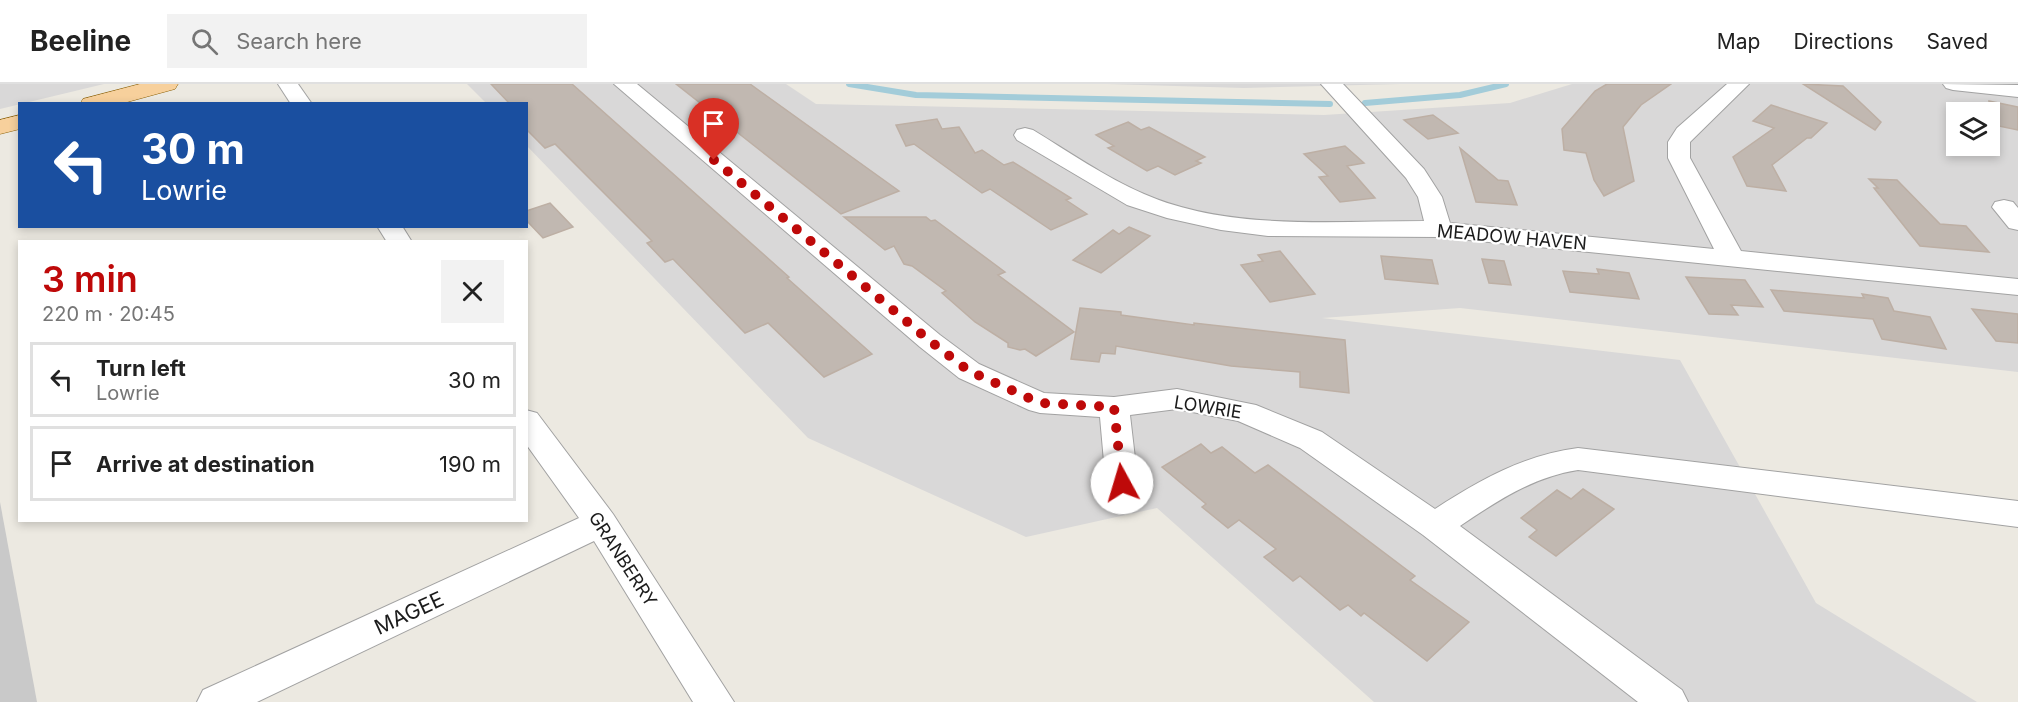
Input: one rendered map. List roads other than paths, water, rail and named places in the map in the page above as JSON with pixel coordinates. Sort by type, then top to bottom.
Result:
[{"type":"main road","points":[[96,102],[127,89],[167,84]]},
{"type":"main road","points":[[0,127],[18,122]]},
{"type":"street","points":[[288,84],[301,102]]},
{"type":"street","name":"LOWRIE","points":[[624,84],[930,341],[969,371],[1040,403],[1114,407],[1177,399],[1245,412],[1311,440],[1435,526],[1668,702]]},
{"type":"street","points":[[1331,84],[1416,174],[1430,197],[1439,230]]},
{"type":"street","points":[[1732,259],[1679,158],[1679,142],[1685,133],[1739,84]]},
{"type":"street","points":[[1953,84],[2018,91]]},
{"type":"street","name":"MEADOW HAVEN","points":[[1025,135],[1118,191],[1155,207],[1198,219],[1268,228],[1439,230],[2018,287]]},
{"type":"street","points":[[1114,407],[1122,483]]},
{"type":"street","name":"GRANBERRY","points":[[528,423],[601,524],[714,702]]},
{"type":"street","points":[[1435,526],[1477,499],[1538,466],[1559,460],[1578,459],[2018,514]]},
{"type":"street","name":"MAGEE","points":[[217,702],[601,524]]},
{"type":"waterway","points":[[849,84],[916,95],[1330,104]]},
{"type":"waterway","points":[[1365,103],[1460,95],[1506,84]]}]
